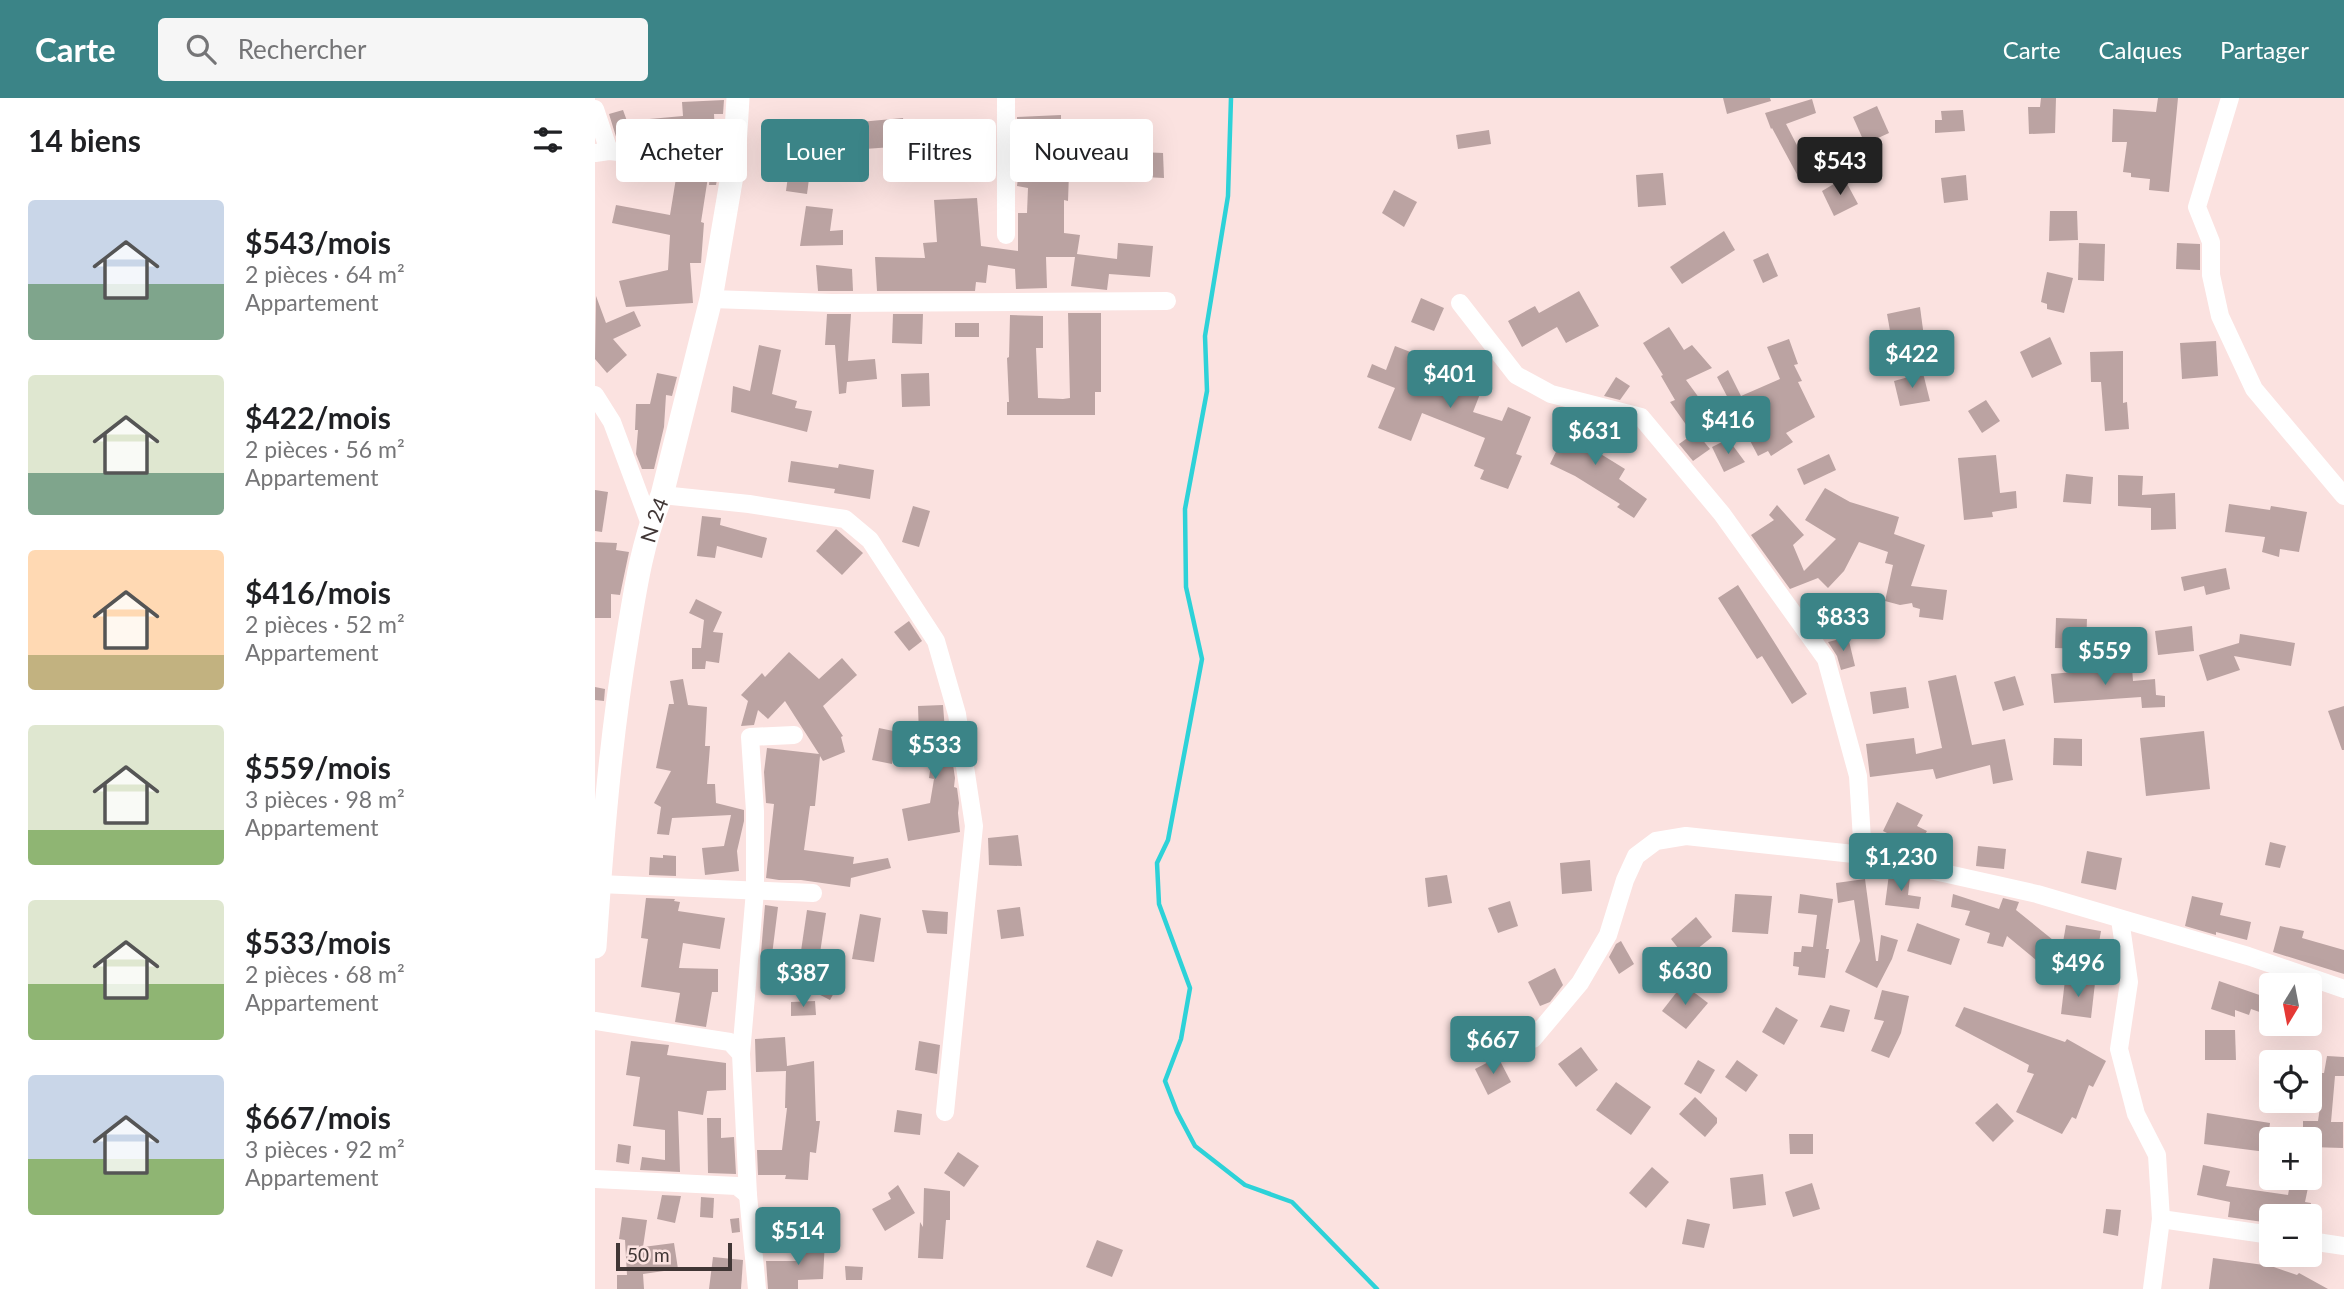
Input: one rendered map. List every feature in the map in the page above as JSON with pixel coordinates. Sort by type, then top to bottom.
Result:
[{"type":"main road","name":"N 24","points":[[737,119],[738,98]]},
{"type":"main road","name":"N 24","points":[[595,936],[603,744],[650,524],[661,495],[711,299],[731,182]]},
{"type":"street","points":[[1006,98],[1006,235]]},
{"type":"street","points":[[2230,98],[2197,206],[2211,242],[2211,275],[2220,316],[2254,389],[2344,496]]},
{"type":"street","points":[[595,109],[602,152]]},
{"type":"street","points":[[711,299],[832,303],[1167,301]]},
{"type":"street","points":[[1460,303],[1516,375],[1551,394],[1641,417],[1723,514],[1826,659],[1858,776],[1863,855]]},
{"type":"street","points":[[595,394],[612,422],[650,524]]},
{"type":"street","points":[[661,495],[749,504],[845,519],[870,540],[936,641],[957,714],[974,826],[945,1112]]},
{"type":"street","points":[[757,1289],[748,1195],[741,1054],[755,891],[755,811],[750,737],[794,735]]},
{"type":"street","points":[[1533,1039],[1580,983],[1608,935],[1625,880],[1636,856],[1656,841],[1686,836],[1863,855],[2037,894],[2248,956],[2344,989]]},
{"type":"street","points":[[599,884],[813,893]]},
{"type":"street","points":[[2119,919],[2129,982],[2119,1049],[2136,1114],[2157,1155],[2161,1219],[2152,1289]]},
{"type":"street","points":[[595,1021],[730,1042],[741,1054]]},
{"type":"street","points":[[595,1179],[737,1186],[748,1195]]},
{"type":"street","points":[[2161,1219],[2259,1233]]},
{"type":"street","points":[[2322,1243],[2344,1246]]},
{"type":"building","points":[[1723,98],[1770,98],[1771,101],[1727,114]]},
{"type":"building","points":[[2041,98],[2056,98],[2055,133],[2029,134],[2028,107],[2040,107]]},
{"type":"building","points":[[2158,98],[2178,98],[2169,192],[2149,190],[2150,179],[2131,177],[2131,173],[2123,172],[2127,142],[2112,142],[2113,109],[2156,112]]},
{"type":"building","points":[[1812,99],[1816,113],[1786,124],[1800,155],[1811,171],[1800,180],[1765,113]]},
{"type":"building","points":[[724,100],[723,114],[714,114],[714,119],[649,119],[683,116],[682,102]]},
{"type":"building","points":[[1877,106],[1889,133],[1865,144],[1853,117]]},
{"type":"building","points":[[623,110],[626,119],[616,119],[616,137],[609,114]]},
{"type":"building","points":[[1963,110],[1965,131],[1935,133],[1935,120],[1942,120],[1941,111]]},
{"type":"building","points":[[1061,115],[1061,119],[1017,119]]},
{"type":"building","points":[[883,120],[883,148],[869,149],[869,121]]},
{"type":"building","points":[[1489,130],[1491,144],[1458,149],[1456,135]]},
{"type":"building","points":[[1153,153],[1163,153],[1164,178],[1153,177]]},
{"type":"building","points":[[1663,173],[1666,205],[1638,207],[1636,175]]},
{"type":"building","points":[[1966,175],[1968,200],[1944,203],[1941,178]]},
{"type":"building","points":[[1844,178],[1858,204],[1834,216],[1822,191]]},
{"type":"building","points":[[675,182],[707,182],[701,222],[704,223],[701,263],[690,263],[693,303],[626,307],[619,281],[668,270],[670,235],[612,223],[616,205],[670,215]]},
{"type":"building","points":[[787,182],[809,182],[807,194],[786,191]]},
{"type":"building","points":[[1017,182],[1069,182],[1068,201],[1064,200],[1064,233],[1080,235],[1077,254],[1117,259],[1118,243],[1153,246],[1150,277],[1109,274],[1107,290],[1071,286],[1075,257],[1046,257],[1047,288],[1016,289],[1015,269],[988,265],[986,283],[976,282],[975,291],[877,291],[875,257],[925,258],[923,243],[937,242],[934,200],[977,198],[981,246],[1018,251],[1018,213],[1027,213],[1028,188],[1017,186]]},
{"type":"building","points":[[1394,190],[1417,202],[1404,227],[1382,213]]},
{"type":"building","points":[[806,206],[833,209],[830,231],[843,230],[843,245],[800,246]]},
{"type":"building","points":[[2050,211],[2077,211],[2078,240],[2049,241]]},
{"type":"building","points":[[1724,231],[1735,250],[1682,284],[1670,267]]},
{"type":"building","points":[[2079,243],[2105,244],[2104,281],[2078,280]]},
{"type":"building","points":[[2177,243],[2200,244],[2200,270],[2176,269]]},
{"type":"building","points":[[1768,253],[1778,276],[1763,283],[1753,260]]},
{"type":"building","points":[[816,265],[852,269],[853,291],[818,291]]},
{"type":"building","points":[[2047,272],[2073,278],[2064,313],[2047,309],[2047,304],[2041,302]]},
{"type":"building","points":[[1579,291],[1599,326],[1566,343],[1557,327],[1522,347],[1508,321],[1535,306],[1539,313]]},
{"type":"building","points":[[596,296],[606,323],[634,311],[641,326],[613,339],[627,355],[607,373],[595,359]]},
{"type":"building","points":[[1421,298],[1444,308],[1434,331],[1411,322]]},
{"type":"building","points":[[1920,307],[1924,337],[1892,342],[1887,314]]},
{"type":"building","points":[[1068,313],[1101,313],[1101,392],[1095,392],[1095,415],[1007,415],[1010,315],[1043,316],[1043,348],[1036,348],[1038,398],[1063,399],[1070,398]]},
{"type":"building","points":[[827,314],[851,314],[848,361],[875,359],[877,379],[847,382],[846,393],[839,394],[835,345],[825,345]]},
{"type":"building","points":[[893,314],[923,314],[922,344],[892,343]]},
{"type":"building","points":[[955,323],[979,323],[979,337],[955,337]]},
{"type":"building","points":[[1669,327],[1684,350],[1692,345],[1712,368],[1686,380],[1713,417],[1692,433],[1670,402],[1675,400],[1643,343]]},
{"type":"building","points":[[2050,337],[2062,364],[2032,378],[2020,352]]},
{"type":"building","points":[[1789,339],[1798,364],[1794,365],[1802,381],[1798,382],[1815,417],[1786,433],[1793,442],[1771,456],[1768,451],[1758,456],[1717,377],[1728,370],[1741,396],[1780,379],[1767,347]]},
{"type":"building","points":[[2216,341],[2218,376],[2182,379],[2180,343]]},
{"type":"building","points":[[759,345],[781,350],[772,394],[797,401],[795,408],[812,411],[807,432],[731,412],[733,386],[750,391]]},
{"type":"building","points":[[1395,346],[1485,381],[1473,412],[1502,421],[1508,407],[1531,417],[1516,454],[1522,456],[1508,489],[1480,479],[1484,470],[1474,466],[1485,438],[1422,413],[1411,441],[1378,428],[1395,388],[1367,377],[1372,364],[1386,370]]},
{"type":"building","points":[[2123,351],[2123,403],[2127,402],[2129,429],[2105,431],[2101,382],[2091,382],[2090,352]]},
{"type":"building","points":[[657,373],[677,377],[672,396],[666,395],[664,427],[654,469],[642,469],[636,454],[636,404],[650,404]]},
{"type":"building","points":[[929,373],[930,406],[902,407],[901,374]]},
{"type":"building","points":[[1923,373],[1930,401],[1900,406],[1894,381]]},
{"type":"building","points":[[1616,377],[1630,386],[1620,400],[1604,396]]},
{"type":"building","points":[[1986,400],[2000,421],[1982,433],[1968,411]]},
{"type":"building","points":[[1573,417],[1600,430],[1591,448],[1625,469],[1619,479],[1647,499],[1634,518],[1617,507],[1620,504],[1550,464]]},
{"type":"building","points":[[1696,432],[1710,449],[1693,461],[1679,444]]},
{"type":"building","points":[[1728,439],[1745,462],[1724,472],[1712,447]]},
{"type":"building","points":[[1829,454],[1836,470],[1804,485],[1797,469]]},
{"type":"building","points":[[1996,455],[2000,493],[2016,491],[2017,508],[1992,512],[1993,517],[1964,520],[1958,458]]},
{"type":"building","points":[[791,461],[838,468],[839,464],[874,470],[870,499],[834,493],[835,489],[788,482]]},
{"type":"building","points":[[2066,474],[2093,477],[2091,504],[2063,502]]},
{"type":"building","points":[[2118,475],[2143,476],[2142,495],[2175,493],[2176,529],[2151,530],[2151,508],[2118,506]]},
{"type":"building","points":[[1825,488],[1850,502],[1899,517],[1894,534],[1925,545],[1911,586],[1947,590],[1943,620],[1919,617],[1920,609],[1913,607],[1912,603],[1900,605],[1885,601],[1893,565],[1885,563],[1888,552],[1859,542],[1844,571],[1828,588],[1818,578],[1790,589],[1751,535],[1774,520],[1769,515],[1777,505],[1804,535],[1793,545],[1804,571],[1836,539],[1805,520]]},
{"type":"building","points":[[595,490],[608,492],[602,532],[595,531]]},
{"type":"building","points":[[2229,504],[2270,510],[2271,506],[2307,512],[2299,552],[2280,549],[2279,557],[2262,552],[2265,537],[2225,532]]},
{"type":"building","points":[[913,506],[930,511],[919,547],[902,542]]},
{"type":"building","points":[[702,516],[721,518],[720,525],[767,538],[762,558],[717,546],[715,558],[697,556]]},
{"type":"building","points":[[836,529],[863,553],[842,575],[816,551]]},
{"type":"building","points":[[595,542],[617,543],[616,550],[629,552],[620,595],[611,594],[611,618],[595,618]]},
{"type":"building","points":[[2226,568],[2230,589],[2206,595],[2204,586],[2184,591],[2181,577]]},
{"type":"building","points":[[1738,585],[1807,694],[1792,704],[1762,656],[1757,659],[1718,598]]},
{"type":"building","points":[[696,599],[722,612],[713,632],[723,633],[719,663],[706,661],[705,669],[692,669],[692,648],[701,648],[704,620],[689,613]]},
{"type":"building","points":[[2056,618],[2087,619],[2086,649],[2055,648]]},
{"type":"building","points":[[909,621],[922,641],[909,651],[894,632]]},
{"type":"building","points":[[2192,626],[2194,651],[2158,655],[2155,631]]},
{"type":"building","points":[[2240,634],[2295,643],[2291,666],[2234,656],[2240,670],[2207,681],[2199,655],[2239,643]]},
{"type":"building","points":[[1848,637],[1855,666],[1841,670],[1837,656],[1828,642]]},
{"type":"building","points":[[789,652],[819,679],[842,658],[857,675],[823,706],[843,736],[841,737],[845,752],[823,761],[820,756],[815,806],[810,806],[804,850],[854,857],[853,864],[888,858],[891,868],[851,878],[850,887],[766,878],[774,804],[766,803],[764,772],[767,748],[819,754],[785,701],[768,719],[758,710],[754,725],[741,726],[748,701],[741,695],[762,673],[765,677]]},
{"type":"building","points":[[2132,667],[2133,681],[2155,679],[2156,695],[2165,696],[2165,707],[2142,708],[2141,697],[2054,703],[2051,674]]},
{"type":"building","points":[[1956,675],[1972,745],[2005,739],[2013,780],[1993,784],[1990,765],[1936,779],[1933,769],[1870,777],[1866,744],[1914,738],[1916,754],[1942,748],[1928,681]]},
{"type":"building","points":[[2015,676],[2024,705],[2003,711],[1994,682]]},
{"type":"building","points":[[683,679],[688,705],[707,707],[705,746],[710,746],[707,784],[715,784],[716,803],[744,810],[737,851],[739,871],[705,875],[702,848],[724,846],[731,815],[672,818],[669,835],[657,834],[661,807],[654,803],[671,771],[656,768],[669,704],[674,704],[670,681]]},
{"type":"building","points":[[595,687],[605,689],[604,701],[595,700]]},
{"type":"building","points":[[1906,687],[1909,708],[1873,714],[1870,692]]},
{"type":"building","points":[[943,705],[945,731],[948,731],[955,778],[954,787],[957,788],[960,832],[908,841],[902,809],[930,803],[934,779],[929,778],[933,751],[916,753],[914,735],[919,736],[918,706]]},
{"type":"building","points":[[2344,706],[2344,750],[2342,750],[2328,711]]},
{"type":"building","points":[[879,728],[898,732],[892,764],[872,760]]},
{"type":"building","points":[[2204,731],[2210,789],[2146,796],[2140,738]]},
{"type":"building","points":[[2054,738],[2082,739],[2082,766],[2053,765]]},
{"type":"building","points":[[1897,802],[1923,815],[1917,826],[1927,831],[1917,848],[1883,831]]},
{"type":"building","points":[[1018,835],[1022,866],[989,865],[988,838]]},
{"type":"building","points":[[2270,842],[2286,846],[2280,868],[2265,865]]},
{"type":"building","points":[[1978,846],[2006,849],[2004,869],[1976,866]]},
{"type":"building","points":[[2087,851],[2122,858],[2116,890],[2081,883]]},
{"type":"building","points":[[663,855],[676,856],[676,876],[649,875],[650,857],[663,858]]},
{"type":"building","points":[[1590,860],[1592,891],[1562,894],[1560,863]]},
{"type":"building","points":[[1889,874],[1910,877],[1908,895],[1921,897],[1919,909],[1885,905]]},
{"type":"building","points":[[1447,875],[1452,903],[1428,907],[1425,878]]},
{"type":"building","points":[[1865,879],[1876,961],[1881,935],[1898,940],[1892,959],[1877,988],[1845,972],[1860,941],[1854,900],[1838,903],[1836,883]]},
{"type":"building","points":[[1735,894],[1772,896],[1768,934],[1732,932]]},
{"type":"building","points":[[1800,894],[1833,899],[1825,978],[1798,975],[1799,967],[1793,966],[1794,952],[1801,952],[1802,946],[1813,947],[1817,915],[1798,913]]},
{"type":"building","points":[[1953,894],[1999,909],[2003,898],[2019,902],[2016,910],[2053,940],[2036,960],[2007,936],[2003,947],[1987,943],[1990,933],[1965,925],[1970,911],[1951,907]]},
{"type":"building","points":[[2192,896],[2223,903],[2220,915],[2251,922],[2247,940],[2185,926]]},
{"type":"building","points":[[646,898],[675,899],[674,901],[680,902],[678,911],[725,918],[720,949],[683,943],[679,968],[718,969],[718,992],[712,992],[706,1027],[675,1022],[680,993],[641,987],[648,939],[641,938]]},
{"type":"building","points":[[1510,901],[1518,926],[1498,933],[1488,908]]},
{"type":"building","points":[[765,905],[778,907],[772,955],[761,953]]},
{"type":"building","points":[[1020,907],[1024,936],[1001,939],[997,910]]},
{"type":"building","points":[[807,910],[826,913],[820,953],[801,951]]},
{"type":"building","points":[[922,910],[948,912],[947,934],[927,933]]},
{"type":"building","points":[[860,914],[881,918],[874,962],[852,959]]},
{"type":"building","points":[[1696,917],[1712,937],[1686,958],[1671,939]]},
{"type":"building","points":[[1917,923],[1960,939],[1951,965],[1907,951]]},
{"type":"building","points":[[2066,925],[2101,931],[2097,954],[2062,948]]},
{"type":"building","points":[[2280,926],[2304,931],[2302,938],[2344,950],[2344,974],[2273,952]]},
{"type":"building","points":[[1621,941],[1634,964],[1619,974],[1609,957],[1616,944]]},
{"type":"building","points":[[813,963],[842,978],[830,1000],[801,985]]},
{"type":"building","points":[[1555,968],[1563,985],[1550,1002],[1540,1006],[1528,982]]},
{"type":"building","points":[[2065,980],[2095,983],[2091,1018],[2061,1014]]},
{"type":"building","points":[[2219,981],[2259,995],[2259,1012],[2251,1009],[2249,1015],[2235,1010],[2235,1017],[2211,1009]]},
{"type":"building","points":[[1683,984],[1708,1003],[1686,1029],[1662,1011]]},
{"type":"building","points":[[1882,990],[1909,996],[1901,1033],[1889,1058],[1871,1051],[1884,1021],[1874,1019]]},
{"type":"building","points":[[815,1001],[816,1015],[791,1016],[791,1002]]},
{"type":"building","points":[[1830,1005],[1850,1010],[1844,1032],[1820,1027]]},
{"type":"building","points":[[1776,1007],[1798,1020],[1784,1045],[1762,1032]]},
{"type":"building","points":[[1964,1007],[2065,1042],[2067,1039],[2106,1061],[2093,1087],[2089,1085],[2076,1119],[2072,1117],[2062,1134],[2016,1112],[2034,1074],[2027,1072],[2029,1065],[1955,1026]]},
{"type":"building","points":[[2205,1030],[2235,1030],[2236,1060],[2205,1060]]},
{"type":"building","points":[[785,1037],[787,1066],[814,1061],[816,1121],[820,1121],[816,1153],[810,1152],[808,1180],[785,1179],[786,1175],[758,1175],[757,1150],[782,1150],[787,1108],[786,1071],[756,1072],[755,1039]]},
{"type":"building","points":[[631,1041],[669,1045],[667,1055],[726,1063],[726,1090],[707,1091],[703,1115],[678,1111],[680,1172],[640,1170],[642,1157],[665,1160],[665,1130],[633,1126],[640,1077],[626,1075]]},
{"type":"building","points":[[919,1041],[940,1045],[937,1074],[915,1070]]},
{"type":"building","points":[[1581,1047],[1598,1070],[1576,1087],[1558,1064]]},
{"type":"building","points":[[2327,1056],[2344,1057],[2344,1076],[2335,1076],[2331,1122],[2343,1122],[2343,1148],[2322,1147],[2322,1127],[2303,1127],[2303,1121],[2318,1121],[2319,1113],[2322,1113]]},
{"type":"building","points":[[1498,1057],[1511,1082],[1488,1095],[1475,1069]]},
{"type":"building","points":[[1698,1060],[1715,1070],[1701,1094],[1684,1084]]},
{"type":"building","points":[[1737,1060],[1758,1075],[1746,1092],[1725,1077]]},
{"type":"building","points":[[1616,1082],[1651,1107],[1631,1135],[1596,1110]]},
{"type":"building","points":[[1695,1097],[1717,1118],[1717,1123],[1705,1137],[1679,1114]]},
{"type":"building","points":[[1997,1103],[2014,1121],[1993,1142],[1975,1123]]},
{"type":"building","points":[[897,1110],[922,1114],[920,1135],[894,1132]]},
{"type":"building","points":[[2207,1113],[2270,1123],[2269,1127],[2259,1127],[2259,1151],[2204,1144]]},
{"type":"building","points":[[707,1118],[721,1118],[721,1138],[734,1137],[736,1174],[708,1173]]},
{"type":"building","points":[[1789,1134],[1813,1134],[1813,1154],[1790,1154]]},
{"type":"building","points":[[618,1144],[631,1146],[629,1164],[616,1162]]},
{"type":"building","points":[[958,1152],[979,1166],[964,1187],[944,1173]]},
{"type":"building","points":[[2203,1165],[2230,1171],[2226,1186],[2288,1195],[2289,1190],[2308,1190],[2305,1202],[2311,1203],[2259,1204],[2259,1221],[2228,1217],[2230,1202],[2197,1195]]},
{"type":"building","points":[[1652,1167],[1669,1182],[1646,1208],[1629,1193]]},
{"type":"building","points":[[1763,1174],[1766,1205],[1733,1209],[1730,1178]]},
{"type":"building","points":[[1812,1183],[1820,1209],[1793,1217],[1785,1192]]},
{"type":"building","points":[[898,1185],[915,1213],[885,1231],[872,1209],[891,1199],[888,1193]]},
{"type":"building","points":[[924,1188],[950,1191],[950,1220],[946,1220],[943,1259],[918,1258],[920,1222],[923,1227]]},
{"type":"building","points":[[662,1195],[681,1196],[675,1223],[657,1219]]},
{"type":"building","points":[[701,1197],[714,1198],[713,1218],[700,1217]]},
{"type":"building","points":[[2106,1209],[2121,1210],[2118,1236],[2103,1233]]},
{"type":"building","points":[[622,1217],[647,1220],[643,1247],[674,1243],[678,1269],[643,1274],[644,1289],[617,1289],[617,1275],[627,1275],[625,1240],[619,1239]]},
{"type":"building","points":[[739,1218],[740,1232],[732,1233],[730,1219]]},
{"type":"building","points":[[1687,1219],[1710,1224],[1704,1248],[1682,1244]]},
{"type":"building","points":[[805,1237],[825,1240],[823,1279],[798,1280],[798,1289],[768,1289],[766,1261],[801,1261]]},
{"type":"building","points":[[1097,1240],[1123,1250],[1112,1277],[1086,1267]]},
{"type":"building","points":[[713,1257],[743,1260],[741,1289],[709,1289]]},
{"type":"building","points":[[2213,1258],[2259,1264],[2259,1267],[2274,1267],[2297,1275],[2299,1273],[2328,1289],[2209,1289]]},
{"type":"building","points":[[845,1266],[863,1267],[862,1280],[846,1280]]},
{"type":"waterway","points":[[1231,98],[1228,196],[1205,336],[1207,391],[1185,509],[1186,587],[1202,659],[1168,840],[1157,863],[1159,904],[1190,988],[1181,1039],[1165,1081],[1195,1146],[1245,1185],[1292,1202],[1377,1289]]}]
